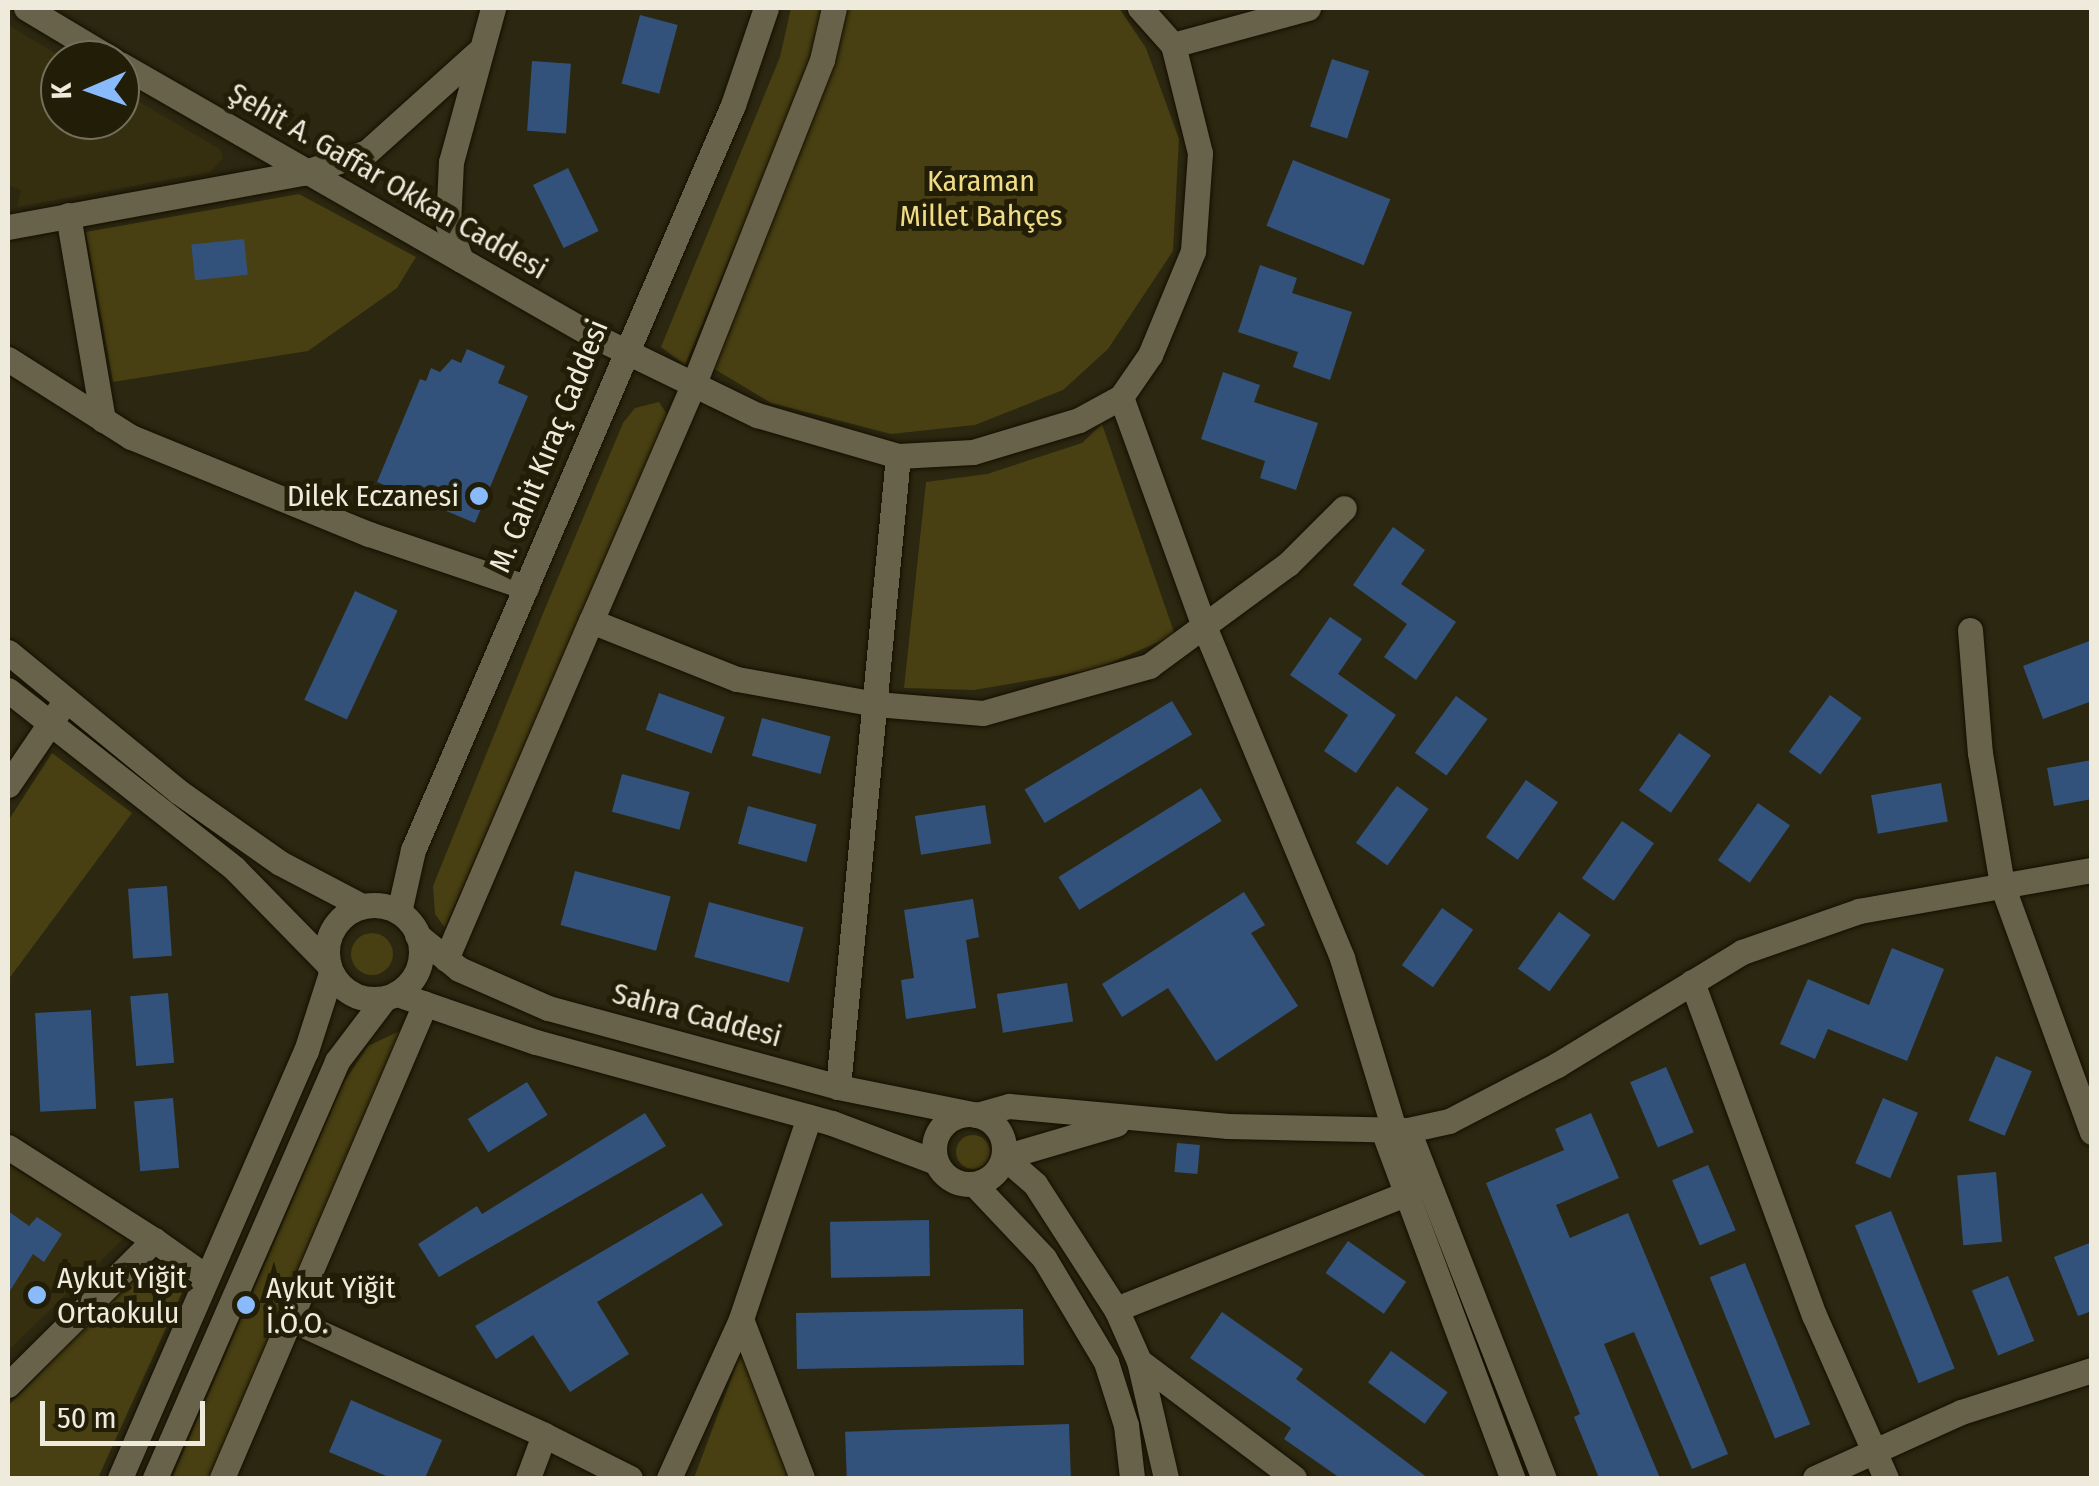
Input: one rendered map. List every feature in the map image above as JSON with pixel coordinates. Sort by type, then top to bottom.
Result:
[{"type":"street","points":[[26,8],[80,40]]},
{"type":"street","points":[[461,260],[448,225],[448,195],[476,53],[493,8]]},
{"type":"street","name":"M. Cahit Kıraç Caddesi","points":[[399,912],[413,850],[734,106],[766,8]]},
{"type":"street","points":[[446,959],[694,383],[822,60],[834,8]]},
{"type":"street","points":[[1140,8],[1173,44],[1200,153],[1193,251],[1150,354],[1121,397],[1204,626],[1342,958],[1396,1132],[1410,1192],[1512,1478]]},
{"type":"street","points":[[1173,44],[1308,8]]},
{"type":"street","points":[[8,227],[302,173],[367,152],[476,53]]},
{"type":"street","name":"Şehit A. Gaffar Okkan Caddesi","points":[[140,76],[302,173],[757,415],[898,456],[973,452],[1079,420],[1121,397]]},
{"type":"street","points":[[68,215],[103,420]]},
{"type":"street","points":[[8,359],[103,420],[369,534],[526,586]]},
{"type":"street","points":[[838,1087],[898,456]]},
{"type":"street","points":[[591,622],[737,679],[876,704],[982,714],[1150,666],[1288,564],[1344,508]]},
{"type":"street","points":[[1970,630],[1980,753],[2002,886],[2092,1132]]},
{"type":"street","points":[[8,652],[280,863],[362,906],[399,912],[418,935],[420,962],[337,1061],[155,1478]]},
{"type":"street","points":[[8,690],[234,868],[355,996],[390,996],[425,1004],[536,1042],[809,1117],[936,1162],[951,1180],[975,1185],[1044,1258],[1106,1362],[1126,1424],[1132,1478]]},
{"type":"street","points":[[8,785],[66,700]]},
{"type":"street","points":[[936,1162],[939,1130],[956,1116],[978,1115],[1010,1106],[1131,1120],[1396,1132],[1449,1122],[1742,952],[1859,912],[2092,870]]},
{"type":"street","points":[[120,1478],[306,1051],[329,968],[330,935],[362,906]]},
{"type":"street","name":"Sahra Caddesi","points":[[418,935],[446,959],[548,1008],[838,1087],[978,1115]]},
{"type":"street","points":[[1692,982],[1814,1315],[1886,1478]]},
{"type":"street","points":[[222,1478],[425,1004]]},
{"type":"street","points":[[975,1185],[994,1175],[1004,1157],[1002,1135],[978,1115]]},
{"type":"street","points":[[669,1478],[741,1319],[809,1117]]},
{"type":"street","points":[[1004,1157],[1131,1120]]},
{"type":"street","points":[[1396,1132],[1544,1478]]},
{"type":"street","points":[[8,1146],[205,1276]]},
{"type":"street","points":[[1004,1157],[1036,1184],[1116,1308],[1139,1361],[1166,1478]]},
{"type":"street","points":[[1116,1308],[1410,1192]]},
{"type":"street","points":[[8,1385],[154,1240]]},
{"type":"street","points":[[290,1319],[630,1478]]},
{"type":"street","points":[[741,1319],[802,1478]]},
{"type":"street","points":[[1139,1361],[1294,1478]]},
{"type":"street","points":[[1815,1478],[1961,1412],[2092,1370]]},
{"type":"street","points":[[528,1478],[544,1435]]},
{"type":"shaded area","points":[[8,25],[40,44],[40,140],[140,140],[140,103],[220,149],[223,158],[210,172],[17,207],[21,190],[8,185]]},
{"type":"shaded area","name":"Aykut Yiğit Ortaokulu","points":[[8,1164],[124,1238],[8,1351]]},
{"type":"green space","points":[[791,8],[823,8],[812,61],[685,365],[661,347],[780,57]]},
{"type":"green space","name":"Karaman Millet Bahçes","points":[[846,8],[1119,8],[1146,48],[1179,139],[1173,251],[1108,349],[1063,390],[975,425],[891,434],[771,403],[711,367]]},
{"type":"green space","points":[[299,194],[416,257],[397,288],[308,351],[113,382],[86,232]]},
{"type":"green space","points":[[659,402],[668,416],[445,928],[435,914],[433,886],[544,611],[623,423],[635,408]]},
{"type":"green space","points":[[1102,424],[1175,635],[1096,669],[974,690],[904,688],[926,482],[987,474],[1082,443]]},
{"type":"green space","points":[[52,753],[132,813],[8,980],[8,821]]},
{"type":"green space","points":[[372,933],[387,939],[393,954],[387,969],[372,975],[357,969],[351,954],[357,939]]},
{"type":"green space","points":[[408,1027],[214,1478],[172,1478],[344,1082],[368,1046]]},
{"type":"green space","points":[[973,1135],[985,1140],[990,1152],[985,1164],[973,1169],[961,1164],[956,1152],[961,1140]]},
{"type":"green space","points":[[146,1264],[185,1286],[98,1478],[8,1478],[8,1406]]},
{"type":"green space","points":[[742,1350],[789,1478],[694,1478]]},
{"type":"building","points":[[640,15],[678,25],[659,94],[622,84]]},
{"type":"building","points":[[1332,59],[1369,71],[1347,139],[1310,127]]},
{"type":"building","points":[[532,61],[571,64],[566,134],[527,131]]},
{"type":"building","points":[[1293,160],[1390,199],[1364,265],[1266,226]]},
{"type":"building","points":[[568,168],[599,231],[564,248],[533,185]]},
{"type":"building","points":[[244,239],[248,275],[195,280],[191,245]]},
{"type":"building","points":[[1260,265],[1297,278],[1292,293],[1352,312],[1330,380],[1293,367],[1298,352],[1238,332]]},
{"type":"building","points":[[467,349],[505,366],[498,383],[528,396],[475,523],[377,482],[420,379],[426,381],[431,368],[440,372],[452,359],[461,363]]},
{"type":"building","points":[[1223,372],[1260,385],[1254,402],[1318,423],[1296,490],[1260,478],[1265,461],[1201,439]]},
{"type":"building","points":[[1393,527],[1425,550],[1401,584],[1456,622],[1416,680],[1384,657],[1407,624],[1353,585]]},
{"type":"building","points":[[355,591],[398,611],[347,720],[304,700]]},
{"type":"building","points":[[1330,617],[1362,639],[1338,674],[1396,715],[1356,773],[1324,751],[1348,715],[1290,675]]},
{"type":"building","points":[[2092,640],[2092,701],[2043,719],[2023,666]]},
{"type":"building","points":[[659,693],[725,717],[711,754],[646,730]]},
{"type":"building","points":[[1830,695],[1862,718],[1820,775],[1789,752]]},
{"type":"building","points":[[1456,696],[1488,719],[1446,776],[1415,753]]},
{"type":"building","points":[[1172,701],[1192,734],[1045,823],[1025,790]]},
{"type":"building","points":[[762,718],[831,736],[820,774],[752,756]]},
{"type":"building","points":[[1679,733],[1711,755],[1671,813],[1639,790]]},
{"type":"building","points":[[2092,760],[2092,799],[2054,806],[2047,768]]},
{"type":"building","points":[[622,774],[690,792],[680,830],[612,812]]},
{"type":"building","points":[[1526,780],[1558,802],[1518,860],[1486,837]]},
{"type":"building","points":[[1941,783],[1948,821],[1878,834],[1871,795]]},
{"type":"building","points":[[1397,786],[1429,809],[1387,866],[1356,843]]},
{"type":"building","points":[[1201,788],[1222,821],[1079,910],[1059,877]]},
{"type":"building","points":[[1758,803],[1790,825],[1750,883],[1718,860]]},
{"type":"building","points":[[985,805],[991,844],[921,855],[915,816]]},
{"type":"building","points":[[748,806],[817,824],[806,862],[738,844]]},
{"type":"building","points":[[1622,821],[1654,843],[1614,901],[1582,878]]},
{"type":"building","points":[[575,871],[671,897],[656,951],[561,925]]},
{"type":"building","points":[[167,886],[172,956],[133,959],[128,889]]},
{"type":"building","points":[[1244,892],[1265,925],[1251,933],[1298,1006],[1216,1061],[1168,988],[1122,1017],[1102,984]]},
{"type":"building","points":[[973,899],[979,937],[966,940],[976,1008],[906,1019],[901,980],[914,978],[904,910]]},
{"type":"building","points":[[709,902],[804,927],[789,982],[694,957]]},
{"type":"building","points":[[1442,908],[1473,930],[1433,987],[1402,965]]},
{"type":"building","points":[[1559,912],[1591,935],[1549,992],[1518,969]]},
{"type":"building","points":[[1892,948],[1944,969],[1907,1061],[1828,1029],[1815,1059],[1780,1044],[1808,979],[1869,1005]]},
{"type":"building","points":[[1067,983],[1073,1022],[1003,1033],[997,994]]},
{"type":"building","points":[[168,993],[174,1063],[136,1066],[130,996]]},
{"type":"building","points":[[91,1010],[96,1109],[40,1112],[35,1013]]},
{"type":"building","points":[[1996,1056],[2032,1071],[2005,1136],[1969,1120]]},
{"type":"building","points":[[1666,1067],[1694,1132],[1658,1148],[1630,1082]]},
{"type":"building","points":[[527,1082],[548,1115],[488,1152],[468,1119]]},
{"type":"building","points":[[173,1098],[179,1168],[140,1171],[134,1101]]},
{"type":"building","points":[[1883,1098],[1918,1113],[1890,1178],[1855,1163]]},
{"type":"building","points":[[645,1113],[666,1146],[439,1277],[418,1244],[477,1206],[482,1214]]},
{"type":"building","points":[[1591,1113],[1619,1178],[1556,1205],[1570,1238],[1628,1213],[1728,1454],[1692,1469],[1634,1332],[1604,1344],[1660,1478],[1599,1478],[1574,1417],[1580,1414],[1486,1183],[1564,1150],[1555,1129]]},
{"type":"building","points":[[1177,1143],[1200,1145],[1197,1174],[1174,1172]]},
{"type":"building","points":[[1708,1165],[1736,1230],[1700,1246],[1672,1180]]},
{"type":"building","points":[[1996,1172],[2002,1242],[1963,1245],[1957,1175]]},
{"type":"building","points":[[702,1193],[723,1225],[597,1302],[629,1354],[570,1392],[533,1335],[496,1359],[475,1326]]},
{"type":"building","name":"Aykut Yiğit Ortaokulu","points":[[8,1211],[29,1226],[37,1217],[62,1234],[44,1262],[33,1254],[8,1294]]},
{"type":"building","points":[[1891,1211],[1955,1369],[1919,1383],[1855,1226]]},
{"type":"building","points":[[929,1220],[930,1276],[831,1278],[830,1222]]},
{"type":"building","points":[[1348,1241],[1406,1282],[1384,1314],[1326,1273]]},
{"type":"building","points":[[2092,1242],[2092,1311],[2078,1316],[2054,1257]]},
{"type":"building","points":[[1745,1263],[1810,1424],[1775,1439],[1710,1277]]},
{"type":"building","points":[[2008,1276],[2034,1341],[1998,1356],[1972,1291]]},
{"type":"building","points":[[1023,1309],[1024,1365],[797,1369],[796,1313]]},
{"type":"building","points":[[1222,1312],[1303,1369],[1296,1379],[1428,1478],[1340,1478],[1284,1439],[1291,1428],[1190,1358]]},
{"type":"building","points":[[1391,1351],[1448,1392],[1425,1424],[1368,1383]]},
{"type":"building","points":[[351,1400],[442,1440],[425,1478],[391,1478],[329,1452]]},
{"type":"building","points":[[1069,1424],[1071,1478],[847,1478],[845,1432]]},
{"type":"place","name":"Dilek Eczanesi","points":[[479,496]]},
{"type":"place","name":"Aykut Yiğit Ortaokulu","points":[[37,1295]]},
{"type":"place","name":"Aykut Yiğit İ.Ö.O.","points":[[246,1305]]}]
